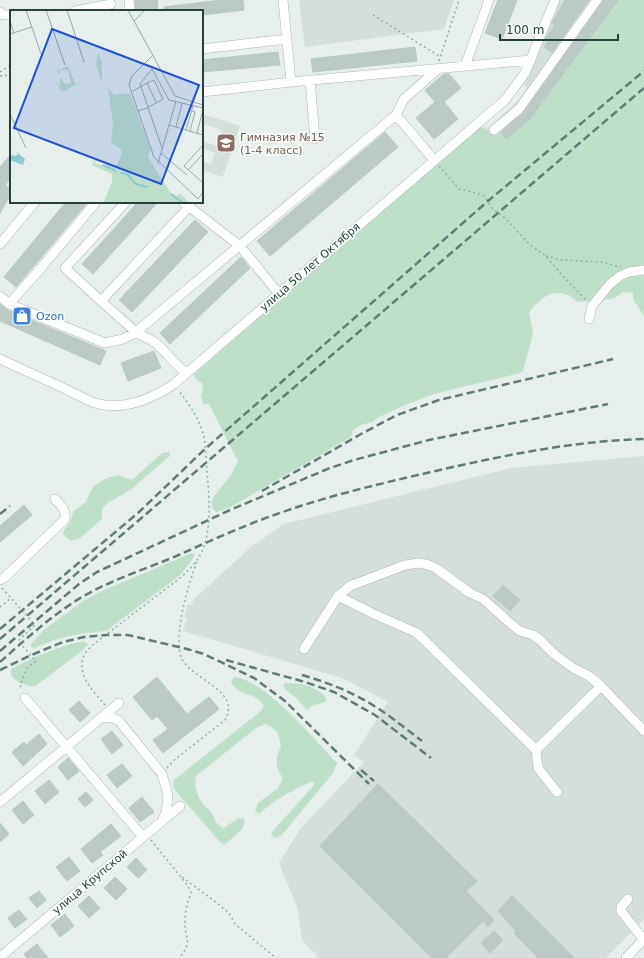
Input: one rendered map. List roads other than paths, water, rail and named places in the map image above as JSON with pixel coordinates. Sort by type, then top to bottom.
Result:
[{"type":"street","points":[[129,0],[130,10]]},
{"type":"street","points":[[283,0],[291,82]]},
{"type":"street","points":[[465,66],[489,0]]},
{"type":"street","name":"улица 50 лет Октября","points":[[0,359],[94,402],[106,405],[140,402],[158,394],[174,384],[504,100],[528,75],[531,60],[554,0]]},
{"type":"street","points":[[494,130],[519,109],[597,0]]},
{"type":"street","points":[[81,10],[111,5]]},
{"type":"street","points":[[0,12],[3,15],[10,15]]},
{"type":"street","points":[[203,49],[287,39]]},
{"type":"street","points":[[203,92],[310,80],[531,60]]},
{"type":"street","points":[[0,296],[9,304],[105,343],[123,339],[136,332],[396,115],[404,99],[438,69]]},
{"type":"street","points":[[534,90],[528,75],[546,72]]},
{"type":"street","points":[[310,80],[315,139]]},
{"type":"street","points":[[396,115],[434,160]]},
{"type":"street","points":[[0,244],[34,203]]},
{"type":"street","points":[[9,304],[95,203]]},
{"type":"street","points":[[125,203],[65,268],[136,332],[156,343],[186,373]]},
{"type":"street","points":[[102,302],[186,205],[240,246],[279,294]]},
{"type":"street","points":[[589,319],[592,306],[610,284],[620,276],[629,272],[644,270]]},
{"type":"street","points":[[0,580],[4,578],[65,519],[66,515],[64,510],[55,499]]},
{"type":"street","points":[[304,649],[338,596],[350,586],[405,565],[419,563],[429,565],[437,569],[470,593],[483,599],[511,624],[520,630],[533,635],[554,654],[573,668],[589,676],[601,686],[644,731]]},
{"type":"street","points":[[338,596],[417,633],[536,750],[538,768],[557,792]]},
{"type":"street","points":[[536,750],[601,686]]},
{"type":"street","points":[[25,698],[145,835]]},
{"type":"street","points":[[0,802],[119,703]]},
{"type":"street","points":[[101,718],[108,717],[119,721],[162,774],[166,785],[167,800],[166,813],[161,822]]},
{"type":"street","name":"улица Крупской","points":[[0,957],[180,806]]},
{"type":"street","points":[[626,958],[644,940],[621,911],[621,907],[628,900]]},
{"type":"railway","points":[[0,629],[138,513],[205,449],[488,201],[644,71]]},
{"type":"railway","points":[[0,639],[644,88]]},
{"type":"railway","points":[[262,491],[397,415],[439,400],[613,359]]},
{"type":"railway","points":[[0,651],[79,584],[97,572],[230,510],[330,468],[429,440],[608,404]]},
{"type":"railway","points":[[0,662],[50,619],[93,591],[116,580],[277,514],[353,491],[484,460],[563,446],[617,440],[644,439]]},
{"type":"railway","points":[[0,514],[10,506]]},
{"type":"railway","points":[[0,670],[63,642],[84,637],[106,635],[128,635],[204,654],[254,678],[285,701],[369,784]]},
{"type":"railway","points":[[226,660],[305,682],[334,692],[375,715],[431,758]]},
{"type":"railway","points":[[302,675],[338,687],[363,699],[422,741]]},
{"type":"railway","points":[[361,770],[374,781]]},
{"type":"place","name":"Гимназия №15 (1-4 класс)","points":[[226,143]]},
{"type":"place","name":"Ozon","points":[[22,316]]}]
